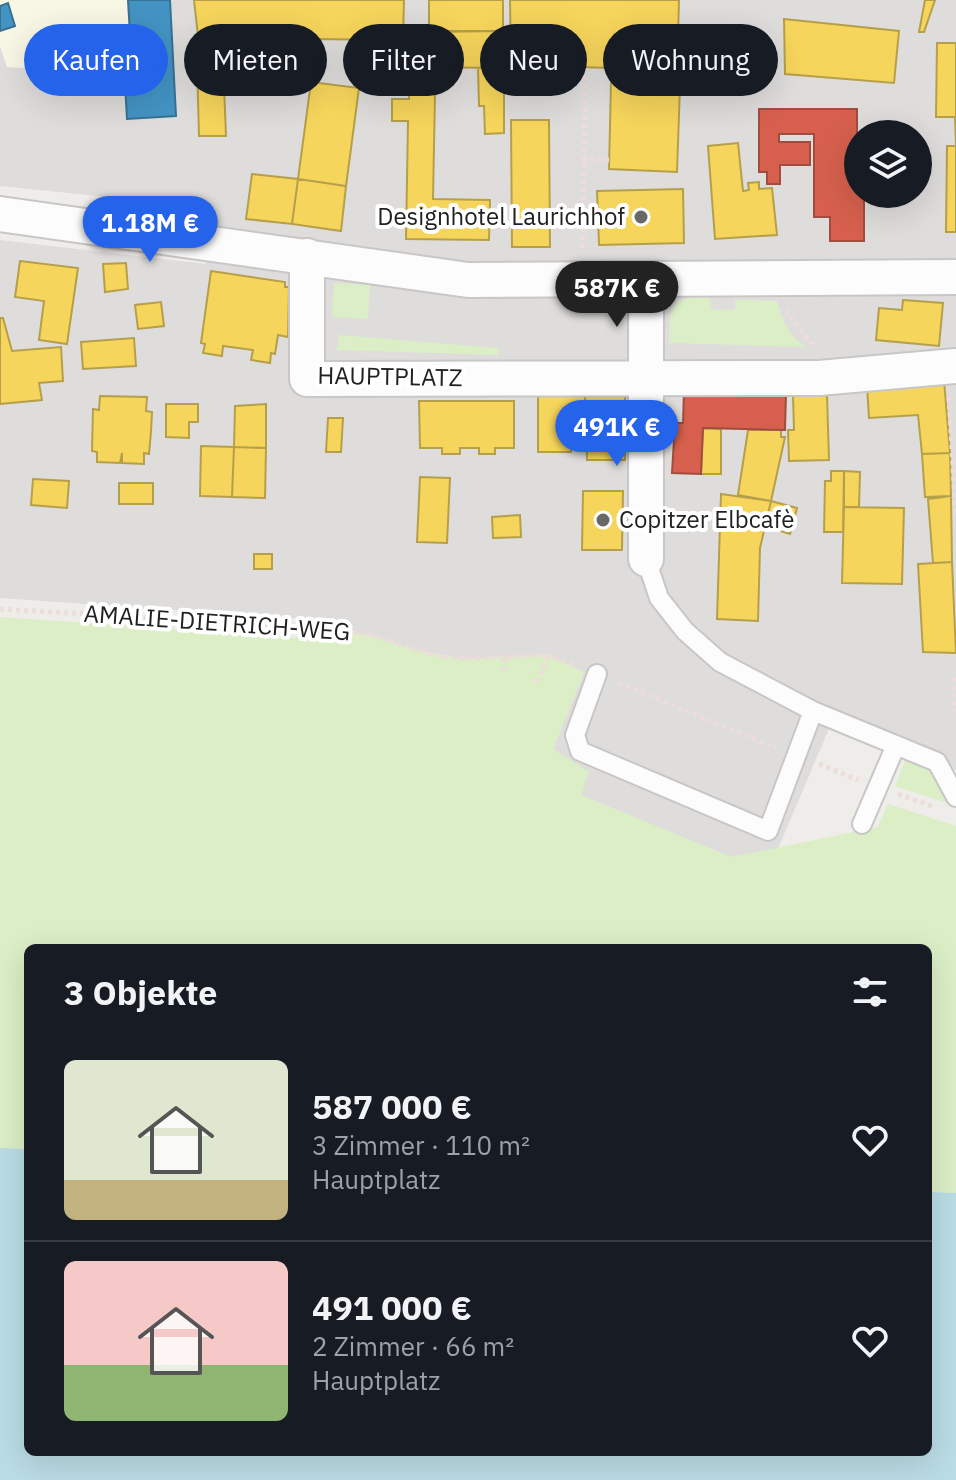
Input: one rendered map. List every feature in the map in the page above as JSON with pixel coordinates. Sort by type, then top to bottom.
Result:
[{"type":"street","points":[[0,214],[468,280],[956,277]]},
{"type":"street","name":"HAUPTPLATZ","points":[[307,256],[307,379],[819,378],[951,366]]},
{"type":"street","points":[[646,280],[646,559]]},
{"type":"lane","points":[[646,559],[659,598],[685,631],[720,662],[813,711],[937,762],[956,797]]},
{"type":"lane","points":[[597,674],[575,735],[580,751],[768,831],[813,711]]},
{"type":"lane","points":[[862,824],[896,745]]},
{"type":"path","points":[[582,261],[584,96]]},
{"type":"path","points":[[583,159],[609,160]]},
{"type":"path","points":[[951,366],[956,516]]},
{"type":"path","name":"AMALIE-DIETRICH-WEG","points":[[0,609],[331,628],[370,635],[434,655],[465,659],[548,655],[796,756]]},
{"type":"path","points":[[536,682],[548,655]]},
{"type":"path","points":[[504,671],[505,658]]},
{"type":"path","points":[[956,678],[952,692],[956,711]]},
{"type":"shaded area","points":[[0,0],[127,0],[128,24],[24,24],[24,68],[7,67],[0,46]]},
{"type":"shaded area","points":[[127,0],[956,0],[956,770],[831,724],[777,851],[731,857],[580,795],[553,749],[584,672],[548,655],[465,659],[417,651],[370,635],[304,626],[305,619],[0,598],[0,240],[206,264],[215,208],[0,186],[0,46],[7,67],[24,68],[24,96],[168,96],[168,24],[128,24]]},
{"type":"green space","points":[[334,283],[370,285],[368,319],[332,317]]},
{"type":"green space","points":[[710,298],[711,309],[735,310],[735,300],[777,301],[791,333],[807,347],[669,343],[670,316],[677,301]]},
{"type":"green space","points":[[339,335],[499,348],[498,355],[337,350]]},
{"type":"green space","points":[[0,617],[301,638],[304,626],[370,635],[417,651],[465,659],[548,655],[584,672],[553,749],[589,772],[581,795],[731,857],[878,827],[888,804],[956,826],[956,1193],[932,1192],[932,944],[24,944],[24,1149],[0,1148]]},
{"type":"green space","points":[[908,753],[930,761],[950,804],[895,786]]},
{"type":"water","points":[[0,1148],[24,1149],[24,1456],[932,1456],[932,1192],[956,1193],[956,1480],[0,1480]]},
{"type":"building: Wohnen","points":[[194,0],[404,0],[403,24],[343,24],[343,39],[327,39],[327,24],[197,24]]},
{"type":"building: Wohnen","points":[[429,0],[503,0],[503,24],[480,24],[480,31],[464,32],[464,24],[429,24]]},
{"type":"building: Wohnen","points":[[510,0],[679,0],[678,24],[603,24],[603,68],[587,67],[587,24],[510,24]]},
{"type":"building: Wohnen","points":[[925,0],[935,0],[924,32],[919,32]]},
{"type":"building: Wohnen","points":[[784,19],[899,31],[894,83],[785,74]]},
{"type":"building: Wohnen","points":[[464,31],[480,31],[480,68],[464,68]]},
{"type":"building: Wohnen","points":[[937,43],[956,43],[956,146],[955,117],[936,117]]},
{"type":"building: Wohnen","points":[[480,68],[480,96],[504,96],[504,133],[485,134],[484,106],[479,106]]},
{"type":"building: Wohnen","points":[[327,84],[343,86],[343,96],[358,96],[346,186],[298,179],[309,96],[327,96]]},
{"type":"building: Wohnen","points":[[198,96],[224,96],[226,136],[199,136]]},
{"type":"building: Wohnen","points":[[409,96],[435,96],[433,199],[490,200],[489,240],[406,239],[408,121],[392,121],[392,99],[409,99]]},
{"type":"building: Wohnen","points":[[611,96],[680,96],[677,172],[609,169]]},
{"type":"building: Wohnen","points":[[511,120],[549,120],[550,247],[512,247]]},
{"type":"building: Wohnen","points":[[738,143],[743,191],[749,190],[748,183],[759,182],[759,189],[772,188],[777,235],[715,239],[708,146]]},
{"type":"building: Wohnen","points":[[947,146],[956,146],[956,232],[946,232]]},
{"type":"building: Wohnen","points":[[252,174],[298,179],[292,224],[246,219]]},
{"type":"building: Wohnen","points":[[298,179],[346,186],[341,231],[292,224]]},
{"type":"building: Wohnen","name":"Designhotel Laurichhof","points":[[683,189],[684,243],[599,245],[597,191]]},
{"type":"building: Wohnen","points":[[20,261],[78,268],[67,344],[39,340],[44,301],[15,297]]},
{"type":"building: Wohnen","points":[[126,263],[128,289],[105,292],[103,264]]},
{"type":"building: Wohnen","points":[[211,271],[285,282],[285,287],[289,287],[288,337],[278,335],[270,363],[251,360],[253,350],[223,346],[222,356],[203,353],[205,344],[201,343]]},
{"type":"building: Wohnen","points":[[903,300],[943,303],[939,346],[876,340],[879,308],[902,310]]},
{"type":"building: Wohnen","points":[[161,302],[164,326],[138,329],[135,305]]},
{"type":"building: Wohnen","points":[[0,318],[3,318],[12,351],[61,347],[63,381],[39,383],[42,400],[0,404]]},
{"type":"building: Wohnen","points":[[134,338],[136,366],[83,369],[81,342]]},
{"type":"building: Wohnen","points":[[944,380],[950,453],[922,454],[918,415],[869,418],[867,386]]},
{"type":"building: Wohnen","points":[[585,392],[625,392],[625,460],[587,460]]},
{"type":"building: Wohnen","points":[[538,394],[585,394],[585,442],[571,442],[571,452],[538,452]]},
{"type":"building: Wohnen","points":[[827,395],[829,460],[789,461],[788,430],[794,430],[793,396]]},
{"type":"building: Wohnen","points":[[100,396],[147,397],[146,411],[152,412],[149,454],[144,453],[144,464],[122,463],[122,453],[120,463],[97,462],[97,452],[92,451],[93,409],[99,410]]},
{"type":"building: Wohnen","points":[[419,401],[514,401],[514,448],[495,448],[495,454],[479,454],[479,448],[460,448],[460,454],[442,454],[442,448],[420,448]]},
{"type":"building: Wohnen","points":[[166,404],[198,404],[198,422],[189,422],[189,438],[166,437]]},
{"type":"building: Wohnen","points":[[266,404],[266,448],[234,447],[235,406]]},
{"type":"building: Wohnen","points":[[328,418],[343,418],[341,452],[326,452]]},
{"type":"building: Wohnen","points":[[703,428],[721,429],[721,474],[701,474]]},
{"type":"building: Wohnen","points":[[748,430],[781,430],[781,437],[785,437],[771,501],[738,495]]},
{"type":"building: Wohnen","points":[[201,446],[234,447],[232,497],[200,496]]},
{"type":"building: Wohnen","points":[[234,447],[266,448],[265,498],[232,497]]},
{"type":"building: Wohnen","points":[[950,453],[951,496],[925,497],[922,454]]},
{"type":"building: Wohnen","points":[[831,471],[844,471],[843,532],[824,532],[825,481],[831,481]]},
{"type":"building: Wohnen","points":[[844,471],[860,472],[859,507],[844,507]]},
{"type":"building: Wohnen","points":[[420,477],[450,478],[447,543],[417,542]]},
{"type":"building: Wohnen","points":[[33,479],[69,481],[67,508],[31,505]]},
{"type":"building: Wohnen","points":[[119,483],[153,483],[153,504],[119,504]]},
{"type":"building: Wohnen","name":"Copitzer Elbcafè","points":[[583,491],[623,491],[622,550],[582,550]]},
{"type":"building: Wohnen","points":[[721,494],[771,501],[760,548],[758,621],[717,619]]},
{"type":"building: Wohnen","points":[[951,496],[952,562],[933,563],[928,499]]},
{"type":"building: Wohnen","points":[[771,501],[797,508],[790,534],[765,526]]},
{"type":"building: Wohnen","points":[[844,507],[904,508],[902,584],[842,583]]},
{"type":"building: Wohnen","points":[[520,515],[521,537],[493,538],[492,517]]},
{"type":"building: Wohnen","points":[[254,554],[272,554],[272,569],[254,569]]},
{"type":"building: Wohnen","points":[[952,562],[956,653],[923,652],[918,564]]},
{"type":"building: Handel","points":[[759,109],[857,109],[857,120],[844,120],[844,208],[864,208],[864,241],[830,241],[830,217],[814,217],[814,134],[779,134],[779,142],[810,142],[810,165],[780,165],[780,184],[767,184],[767,172],[759,172]]},
{"type":"building: Handel","points":[[684,391],[786,393],[785,430],[703,428],[701,474],[672,473],[675,423],[683,423]]},
{"type":"building: Schulen","points":[[128,0],[170,0],[176,116],[127,119],[126,96],[168,96],[168,24],[129,24]]},
{"type":"building: Schulen","points":[[8,3],[15,26],[0,31],[0,6]]},
{"type":"place","name":"Designhotel Laurichhof","points":[[641,217]]},
{"type":"place","name":"Copitzer Elbcafè","points":[[603,520]]}]
